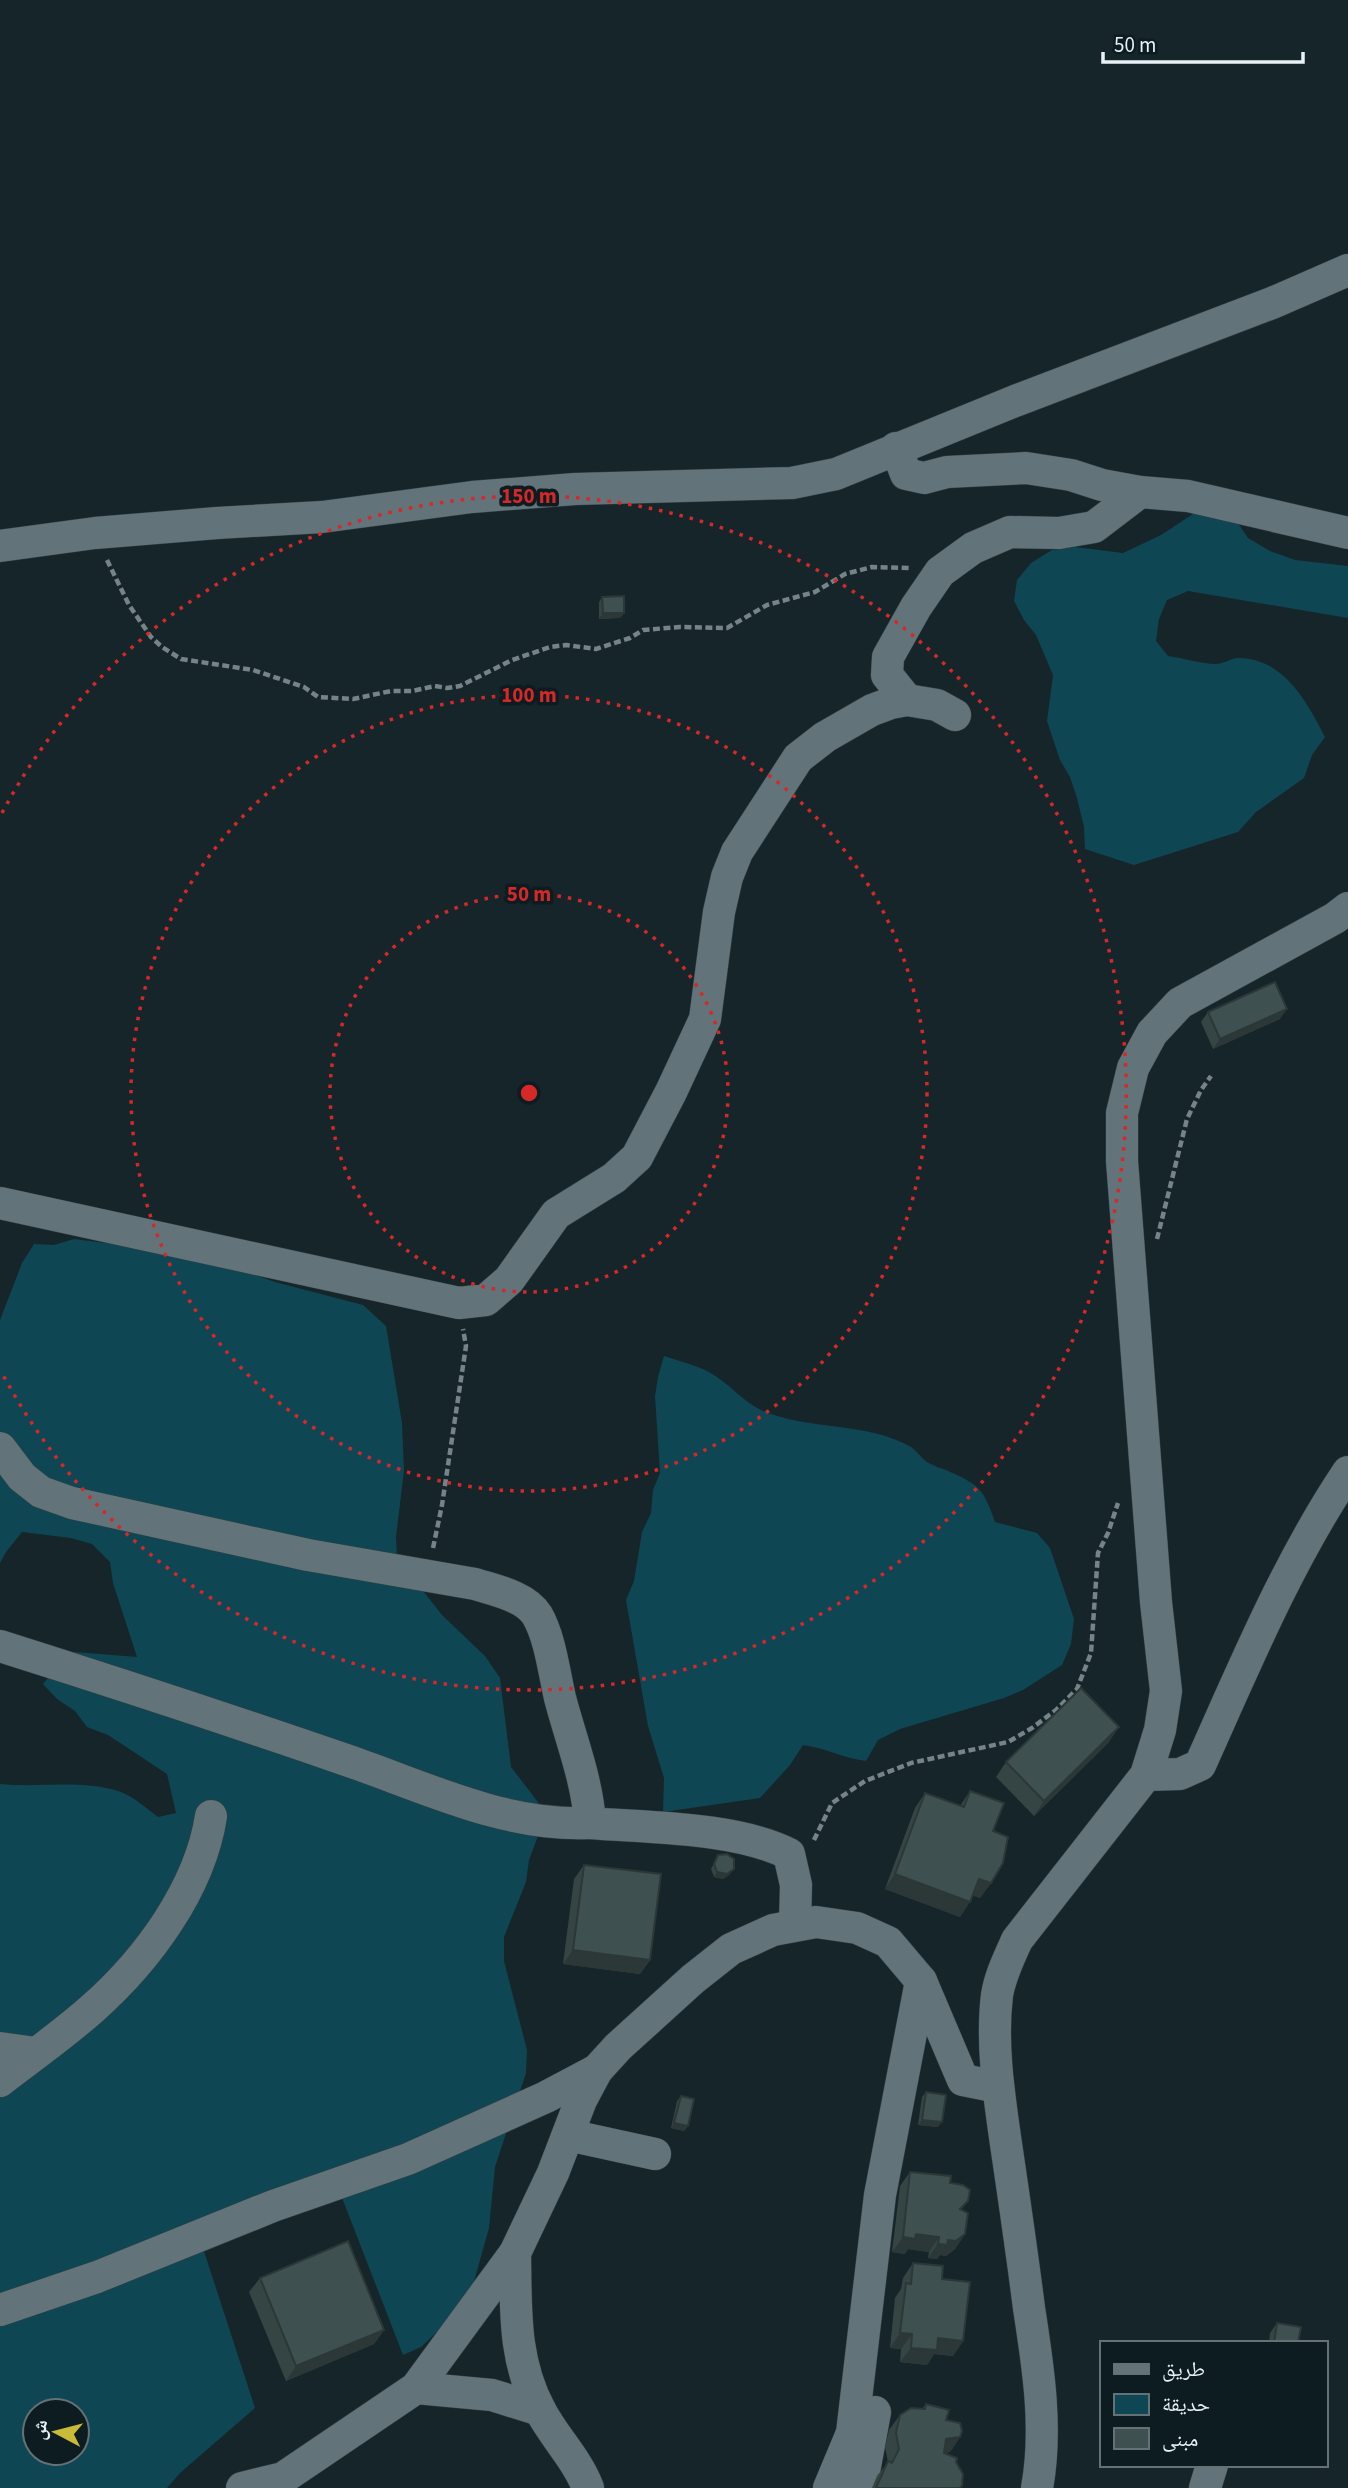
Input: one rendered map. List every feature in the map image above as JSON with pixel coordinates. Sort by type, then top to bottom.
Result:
[{"type":"street","points":[[0,546],[95,533],[322,517],[485,496],[575,489],[792,483],[836,474],[896,448],[1236,317],[1348,270]]},
{"type":"street","points":[[896,448],[906,474],[925,478],[947,472],[1026,468],[1071,475],[1102,485],[1140,492],[1188,496],[1348,533]]},
{"type":"street","points":[[907,700],[887,675],[888,657],[916,607],[940,572],[973,548],[1010,532],[1059,533],[1094,527],[1140,492]]},
{"type":"street","points":[[0,1203],[459,1303],[486,1300],[509,1280],[556,1214],[614,1178],[637,1157],[705,1019],[719,912],[727,877],[737,852],[799,758],[825,737],[872,710],[907,700],[937,705],[955,715]]},
{"type":"street","points":[[1037,2488],[1041,2426],[1038,2366],[998,2087],[998,1994],[1004,1967],[1017,1940],[1146,1775],[1160,1730],[1166,1691],[1156,1602],[1130,1281],[1122,1161],[1122,1112],[1133,1068],[1152,1033],[1180,1003],[1335,918],[1348,908]]},
{"type":"street","points":[[0,1448],[22,1477],[41,1492],[72,1503],[308,1555],[475,1584],[520,1601],[536,1613],[553,1663],[580,1761],[590,1823]]},
{"type":"street","points":[[1146,1775],[1180,1774],[1200,1765],[1268,1612],[1322,1511],[1348,1472]]},
{"type":"street","points":[[0,1646],[349,1761],[478,1807],[523,1818],[736,1836],[774,1846],[789,1854],[796,1885],[795,1924]]},
{"type":"street","points":[[0,2081],[94,2008],[169,1923],[193,1879],[211,1816]]},
{"type":"street","points":[[242,2488],[280,2483],[416,2388],[515,2253],[581,2100],[597,2070],[693,1979],[731,1949],[773,1930],[816,1922],[858,1928],[888,1942],[921,1981],[963,2080],[998,2087]]},
{"type":"street","points":[[829,2488],[852,2433],[880,2195],[921,1981]]},
{"type":"street","points":[[0,2048],[36,2053]]},
{"type":"street","points":[[0,2310],[97,2277],[273,2206],[408,2159],[546,2097],[597,2070]]},
{"type":"street","points":[[568,2135],[655,2154]]},
{"type":"street","points":[[515,2253],[519,2353],[540,2410],[573,2459],[588,2488]]},
{"type":"street","points":[[861,2365],[872,2384],[874,2398],[871,2438],[861,2488]]},
{"type":"street","points":[[416,2388],[492,2395],[540,2410]]},
{"type":"street","points":[[1205,2488],[1211,2467]]},
{"type":"path","points":[[95,533],[129,605],[162,647],[181,659],[254,670],[304,687],[318,696],[342,699],[435,686],[460,686],[512,660],[550,647],[566,645],[596,649],[631,638],[643,629],[727,628],[767,605],[815,592],[845,574],[872,567],[925,567],[940,572]]},
{"type":"path","points":[[1130,1281],[1160,1232],[1187,1119],[1211,1076]]},
{"type":"path","points":[[426,1577],[442,1505],[466,1346],[459,1303]]},
{"type":"path","points":[[789,1854],[812,1843],[832,1803],[865,1781],[911,1763],[1007,1742],[1056,1710],[1077,1689],[1091,1653],[1098,1553],[1118,1507],[1117,1497]]},
{"type":"green space","points":[[1214,510],[1235,519],[1248,538],[1270,551],[1295,560],[1348,566],[1348,618],[1188,591],[1167,600],[1159,619],[1156,641],[1168,656],[1216,664],[1237,658],[1268,665],[1292,684],[1325,737],[1312,755],[1304,778],[1256,812],[1238,832],[1134,865],[1085,849],[1084,827],[1077,798],[1047,721],[1053,675],[1036,635],[1014,601],[1017,580],[1031,563],[1052,550],[1075,547],[1123,553],[1161,535],[1193,514]]},
{"type":"green space","points":[[74,1239],[152,1249],[363,1305],[386,1326],[402,1423],[404,1471],[396,1537],[397,1558],[442,1615],[485,1656],[500,1678],[511,1767],[541,1806],[538,1836],[529,1860],[526,1882],[504,1937],[504,1961],[527,2050],[526,2073],[495,2167],[489,2228],[468,2303],[421,2347],[403,2355],[339,2190],[202,2245],[255,2408],[180,2473],[167,2488],[0,2488],[0,1784],[106,1788],[131,1797],[158,1817],[176,1813],[167,1774],[108,1735],[87,1727],[75,1711],[57,1699],[43,1684],[57,1667],[75,1652],[137,1657],[113,1583],[110,1562],[92,1544],[71,1538],[22,1532],[0,1563],[0,1320],[22,1263],[34,1244],[54,1245]]},
{"type":"green space","points":[[664,1356],[709,1372],[761,1410],[779,1417],[875,1433],[911,1447],[927,1462],[978,1488],[987,1501],[995,1522],[1037,1533],[1050,1548],[1074,1619],[1071,1644],[1062,1665],[1023,1690],[1004,1698],[900,1729],[878,1740],[866,1761],[803,1745],[790,1765],[760,1798],[663,1812],[664,1778],[648,1726],[626,1600],[634,1581],[642,1532],[651,1513],[653,1490],[660,1473],[655,1396]]},
{"type":"building","points":[[624,596],[624,613],[603,613],[602,597]]},
{"type":"building","points":[[1275,982],[1287,1009],[1220,1039],[1208,1012]]},
{"type":"building","points":[[1081,1688],[1119,1727],[1044,1801],[1006,1762]]},
{"type":"building","points":[[970,1791],[1004,1803],[993,1831],[1008,1837],[1003,1863],[991,1883],[979,1879],[970,1902],[895,1874],[925,1793],[964,1807]]},
{"type":"building","points":[[727,1854],[734,1859],[734,1869],[727,1874],[717,1872],[714,1864],[718,1855]]},
{"type":"building","points":[[584,1865],[661,1874],[650,1960],[573,1950]]},
{"type":"building","points":[[926,2092],[946,2095],[942,2122],[922,2120]]},
{"type":"building","points":[[681,2096],[694,2099],[688,2126],[674,2123]]},
{"type":"building","points":[[910,2172],[951,2176],[950,2183],[963,2185],[970,2190],[968,2201],[960,2209],[968,2213],[965,2234],[956,2241],[948,2240],[947,2245],[938,2244],[939,2237],[916,2234],[915,2239],[903,2237]]},
{"type":"building","points":[[348,2241],[384,2330],[296,2366],[260,2278]]},
{"type":"building","points":[[913,2263],[943,2266],[942,2279],[970,2282],[963,2341],[938,2338],[937,2350],[911,2348],[912,2334],[900,2333],[906,2283],[911,2284]]},
{"type":"building","points":[[1277,2323],[1301,2327],[1298,2341],[1274,2341]]},
{"type":"building","points":[[926,2404],[949,2410],[946,2420],[960,2423],[960,2437],[946,2439],[944,2453],[957,2458],[956,2462],[963,2474],[962,2486],[876,2488],[888,2461],[892,2463],[899,2449],[896,2433],[900,2415],[911,2408],[925,2409]]}]
